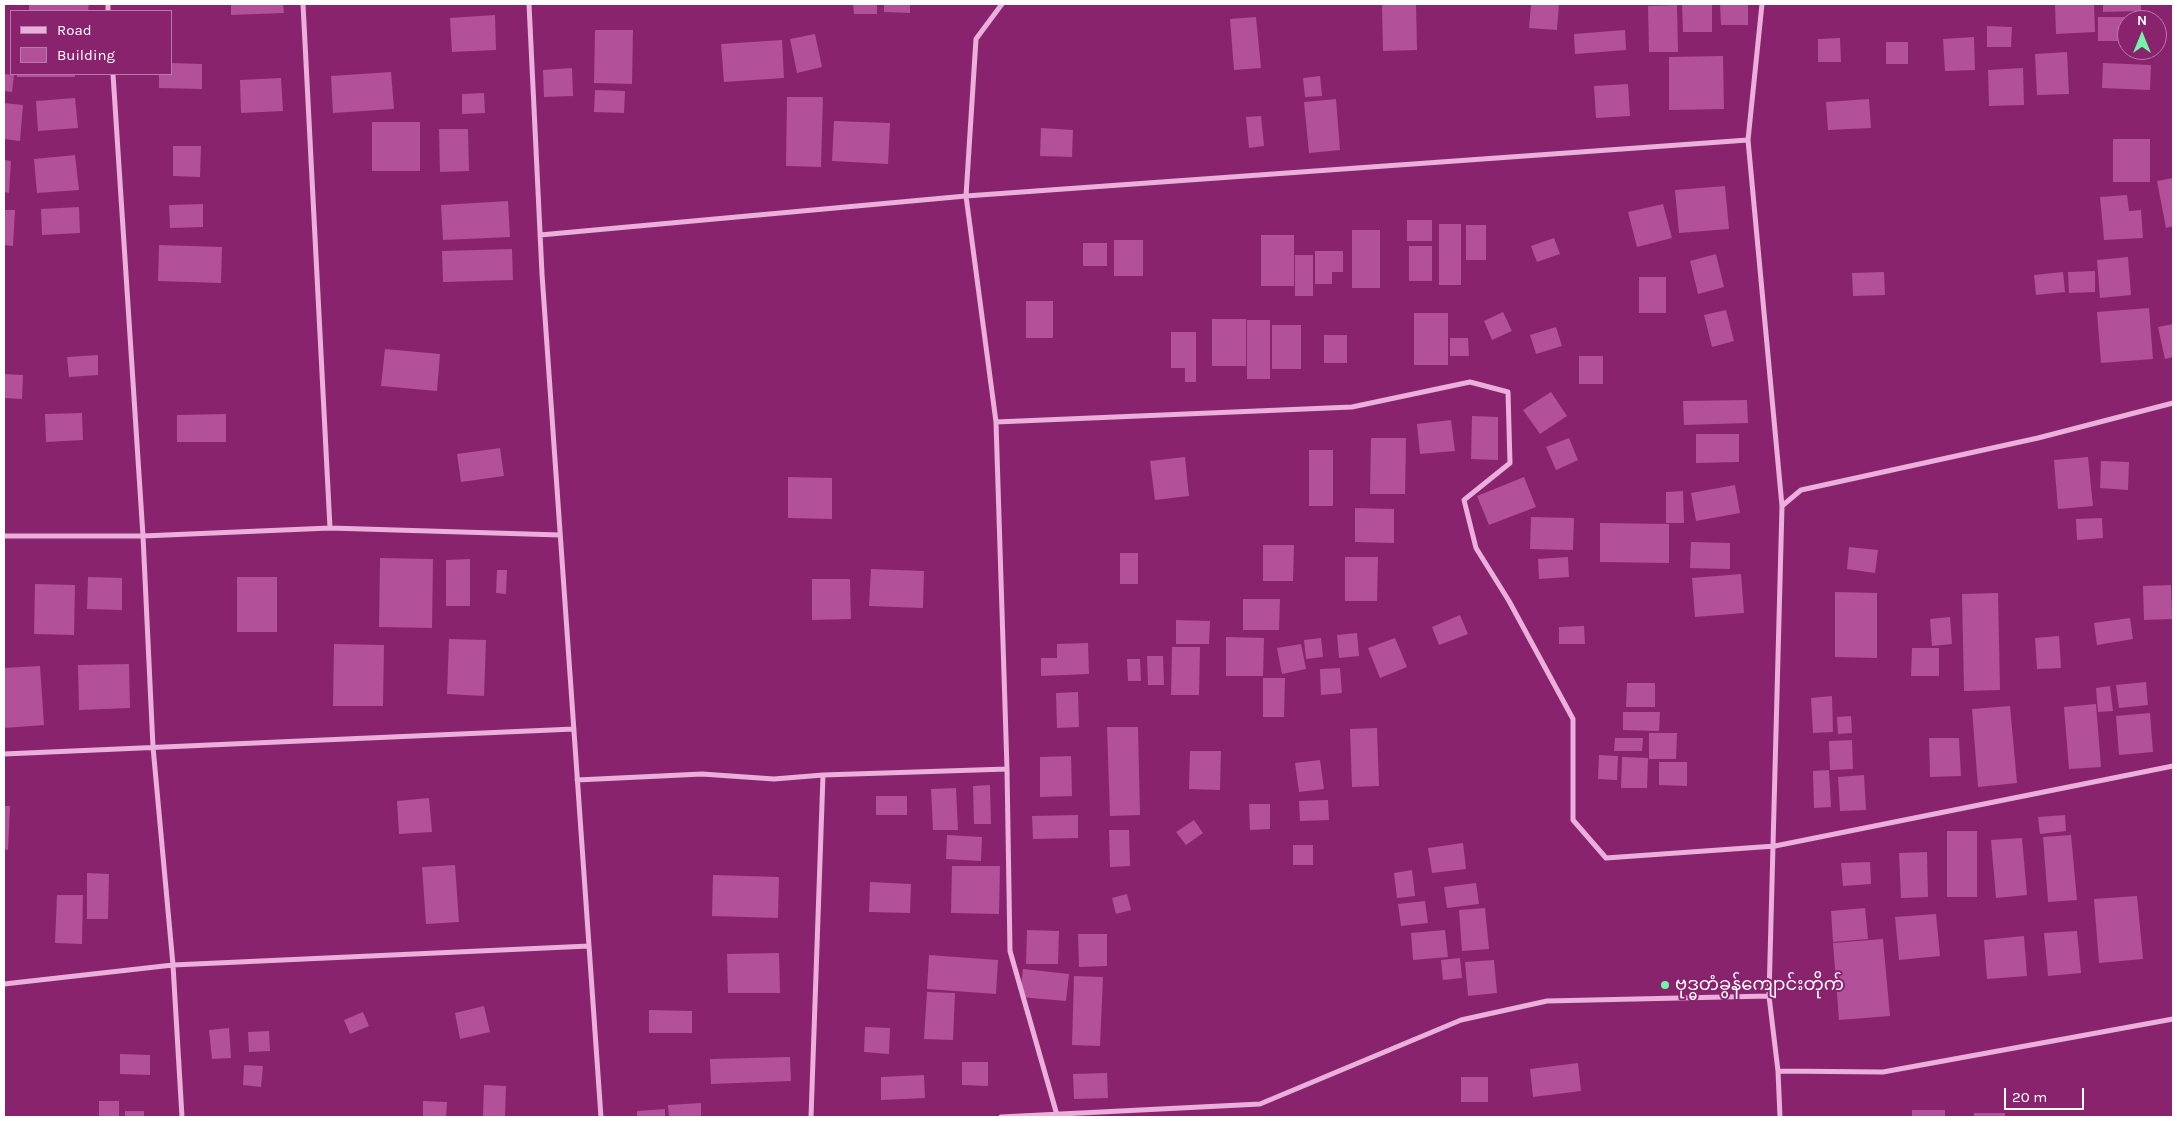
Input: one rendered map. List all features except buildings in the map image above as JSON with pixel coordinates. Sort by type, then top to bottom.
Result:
[{"type":"street","points":[[304,4],[330,528]]},
{"type":"street","points":[[529,4],[540,235],[601,1117]]},
{"type":"street","points":[[1002,4],[976,39],[966,196],[996,422],[1007,769],[1010,951],[1057,1115]]},
{"type":"street","points":[[1762,4],[1748,140],[1782,506],[1775,846],[1769,996],[1778,1071],[1780,1117]]},
{"type":"street","points":[[113,75],[143,536],[153,747],[173,965],[182,1117]]},
{"type":"street","points":[[540,235],[966,196],[1748,140]]},
{"type":"street","points":[[996,422],[1352,407],[1470,382],[1508,392],[1510,463],[1464,500],[1476,548],[1509,601],[1573,719],[1573,820],[1606,858],[1775,846],[2173,766]]},
{"type":"street","points":[[1782,506],[1801,490],[2038,438],[2173,403]]},
{"type":"street","points":[[4,536],[143,536],[330,528],[560,535]]},
{"type":"street","points":[[4,754],[574,729]]},
{"type":"street","points":[[577,780],[702,774],[774,778],[1007,769]]},
{"type":"street","points":[[811,1117],[823,775]]},
{"type":"street","points":[[4,984],[173,965],[589,946]]},
{"type":"street","points":[[1001,1117],[1260,1104],[1461,1020],[1547,1000],[1769,996]]},
{"type":"street","points":[[1778,1071],[1883,1072],[2173,1020]]},
{"type":"place","name":"ဗုဒ္ဓတံခွန်ကျောင်းတိုက်","points":[[1665,985]]}]
